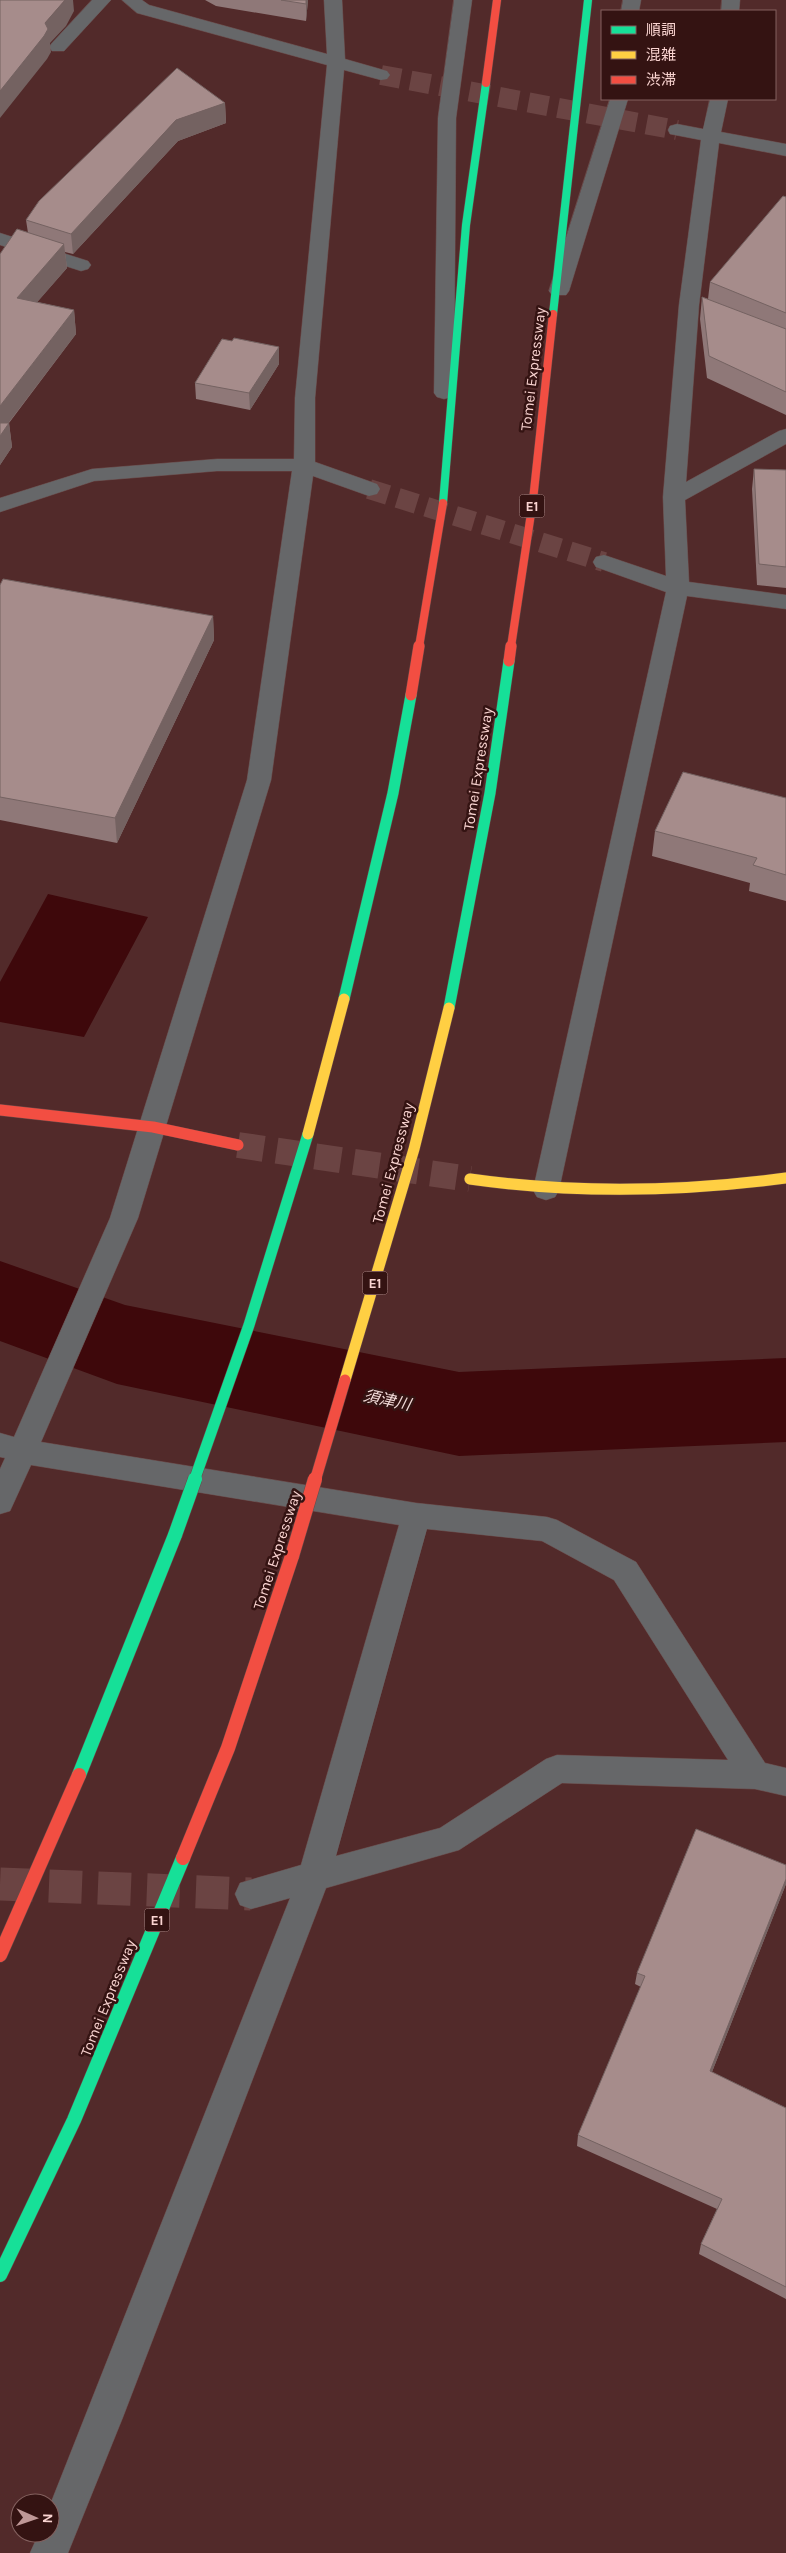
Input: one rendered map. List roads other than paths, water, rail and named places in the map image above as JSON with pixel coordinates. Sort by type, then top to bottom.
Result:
[{"type":"main road","points":[[0,1955],[106,1712],[175,1535],[249,1325],[308,1134],[344,999],[393,793],[426,614],[443,502],[466,225],[497,0]]},
{"type":"main road","name":"Tomei Expressway","points":[[0,2275],[74,2120],[228,1748],[292,1556],[414,1150],[449,1008],[492,784],[533,500],[557,296],[572,133],[588,0]]},
{"type":"main road","points":[[0,1110],[152,1127],[238,1145]]},
{"type":"main road","points":[[470,1179],[546,1190],[645,1192],[786,1178]]},
{"type":"street","points":[[58,47],[102,0]]},
{"type":"street","points":[[0,1502],[10,1448],[124,1218],[259,780],[304,465],[305,398],[336,61],[333,0]]},
{"type":"street","points":[[443,502],[447,118],[463,0]]},
{"type":"street","points":[[142,3],[382,75]]},
{"type":"street","points":[[557,296],[619,100]]},
{"type":"street","points":[[546,1190],[678,588],[674,497],[698,309],[711,135],[719,100]]},
{"type":"street","points":[[677,130],[786,150]]},
{"type":"street","points":[[0,239],[82,265]]},
{"type":"street","points":[[674,497],[786,435]]},
{"type":"street","points":[[0,505],[92,475],[217,466],[304,465],[369,489]]},
{"type":"street","points":[[604,562],[678,588],[786,602]]},
{"type":"street","points":[[10,1448],[416,1515],[547,1529],[624,1571],[755,1775]]},
{"type":"street","points":[[49,2553],[105,2417],[314,1877],[416,1515]]},
{"type":"street","points":[[251,1894],[448,1840],[557,1769],[755,1775],[786,1782]]},
{"type":"waterway","name":"須津川","points":[[0,1300],[117,1344],[459,1414],[786,1400]]},
{"type":"tunnel","points":[[381,75],[677,130]]},
{"type":"tunnel","points":[[369,489],[604,562]]},
{"type":"tunnel","points":[[238,1145],[470,1179]]},
{"type":"tunnel","points":[[0,1884],[251,1894]]}]
